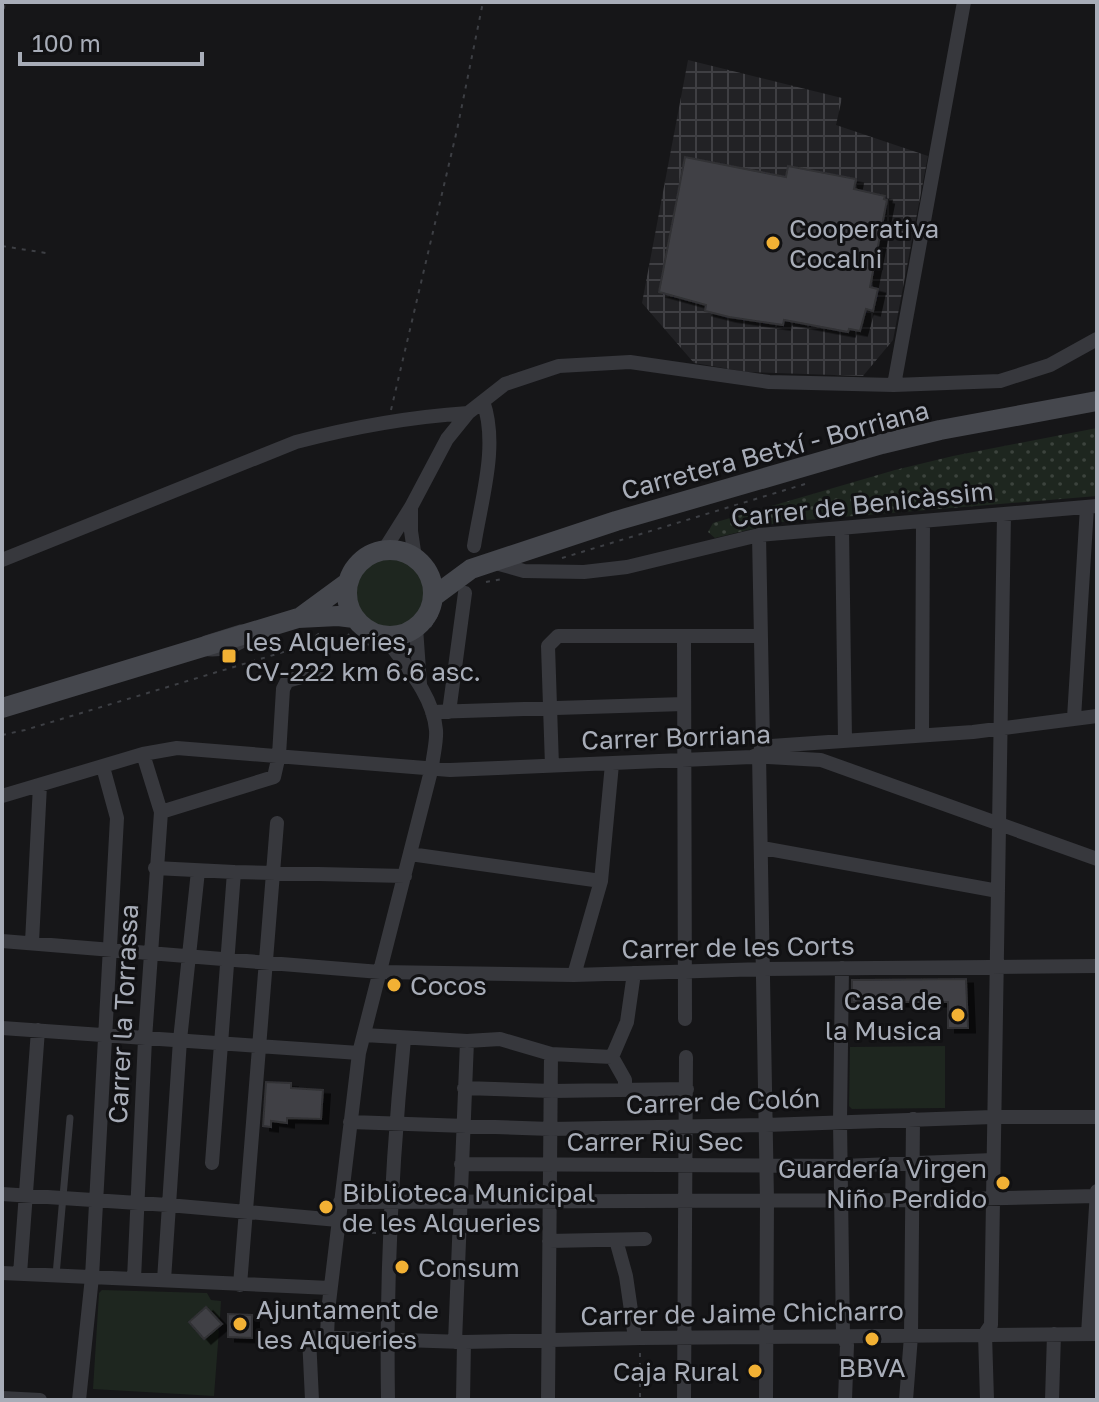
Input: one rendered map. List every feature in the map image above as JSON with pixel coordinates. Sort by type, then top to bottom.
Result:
[{"type":"main road","name":"Carretera Betxí - Borriana","points":[[433,597],[471,569],[616,521],[882,444],[1097,401]]},
{"type":"main road","points":[[384,550],[405,552],[419,562],[430,575],[433,597],[424,619],[406,633],[384,636],[362,627],[349,608],[347,583],[360,561],[371,553],[384,550]]},
{"type":"main road","name":"Carretera Betxí - Borriana","points":[[419,562],[471,569]]},
{"type":"main road","points":[[298,618],[347,583]]},
{"type":"main road","points":[[2,708],[298,618],[354,618]]},
{"type":"street","points":[[894,385],[964,2]]},
{"type":"street","points":[[384,550],[447,439],[468,413],[505,384],[559,366],[630,362],[769,382],[894,385],[1000,381],[1050,365],[1097,339]]},
{"type":"street","points":[[474,546],[490,441],[489,417],[483,401]]},
{"type":"street","points":[[2,560],[296,442],[343,430],[468,413]]},
{"type":"street","points":[[1074,718],[1092,506]]},
{"type":"street","name":"Carrer de Benicàssim","points":[[492,562],[524,571],[584,572],[627,567],[759,535],[1092,506]]},
{"type":"street","points":[[411,507],[411,531],[419,562]]},
{"type":"street","points":[[987,1400],[985,1334],[991,1325],[1004,514]]},
{"type":"street","points":[[922,735],[923,521]]},
{"type":"street","points":[[842,528],[845,740]]},
{"type":"street","points":[[759,535],[763,744],[759,754],[767,1165],[766,1400]]},
{"type":"street","points":[[449,712],[465,593]]},
{"type":"street","points":[[416,628],[420,684]]},
{"type":"street","points":[[312,1400],[309,1337],[327,1338],[330,1288],[341,1226],[340,1202],[359,1053],[432,767],[436,731],[420,684],[384,636]]},
{"type":"street","points":[[552,766],[548,646],[558,636],[759,636]]},
{"type":"street","points":[[684,637],[685,1019]]},
{"type":"street","points":[[161,812],[274,777],[279,755],[283,689],[287,681],[323,671]]},
{"type":"street","points":[[432,712],[684,704]]},
{"type":"street","points":[[759,754],[771,746],[1000,728],[1097,716]]},
{"type":"street","points":[[821,741],[821,760]]},
{"type":"street","name":"Carrer Borriana","points":[[2,796],[143,754],[177,748],[450,770],[684,761],[759,754],[821,760],[1097,859]]},
{"type":"street","name":"Carrer la Torrassa","points":[[134,1279],[145,1039],[161,812],[143,754]]},
{"type":"street","points":[[574,975],[601,881],[612,764]]},
{"type":"street","points":[[79,1400],[92,1277],[117,818],[103,767]]},
{"type":"street","points":[[32,942],[40,785]]},
{"type":"street","points":[[236,1285],[246,1211],[277,823]]},
{"type":"street","points":[[762,848],[998,891]]},
{"type":"street","points":[[410,854],[601,881]]},
{"type":"street","points":[[155,868],[405,876]]},
{"type":"street","points":[[164,1280],[180,1040],[198,871]]},
{"type":"street","points":[[212,1163],[234,872]]},
{"type":"street","name":"Carrer de les Corts","points":[[2,941],[380,972],[574,975],[764,969],[1097,966]]},
{"type":"street","points":[[842,968],[840,1121],[843,1336],[847,1345],[845,1400]]},
{"type":"street","points":[[612,1057],[627,1022],[634,973]]},
{"type":"street","points":[[2,1028],[359,1053]]},
{"type":"street","points":[[20,1274],[38,1030]]},
{"type":"street","points":[[364,1035],[467,1041],[500,1039],[551,1054],[612,1057]]},
{"type":"street","points":[[388,1400],[392,1202],[404,1039]]},
{"type":"street","points":[[463,1400],[459,1342],[460,1203],[467,1041]]},
{"type":"street","points":[[548,1400],[551,1054]]},
{"type":"street","points":[[612,1057],[625,1080],[625,1090]]},
{"type":"street","points":[[684,1400],[686,1057]]},
{"type":"street","points":[[464,1088],[552,1091],[687,1089]]},
{"type":"street","name":"Carrer de Colón","points":[[350,1122],[551,1129],[1097,1117]]},
{"type":"street","points":[[906,1400],[911,1336],[913,1119]]},
{"type":"street","name":"Carrer Riu Sec","points":[[461,1164],[842,1166],[993,1160]]},
{"type":"street","points":[[2,1194],[246,1211],[341,1226]]},
{"type":"street","points":[[340,1202],[913,1200],[1097,1194],[1092,1334]]},
{"type":"street","points":[[549,1241],[645,1239]]},
{"type":"street","points":[[616,1240],[637,1338]]},
{"type":"street","points":[[2,1273],[330,1288]]},
{"type":"street","points":[[1052,1400],[1054,1334]]},
{"type":"street","name":"Carrer de Jaime Chicharro","points":[[327,1338],[459,1342],[1092,1334]]},
{"type":"street","points":[[2,1398],[40,1400]]},
{"type":"lane","points":[[56,1276],[70,1118]]},
{"type":"path","points":[[2,19],[5,2]]},
{"type":"path","points":[[388,423],[457,130],[483,2]]},
{"type":"path","points":[[2,246],[46,253]]},
{"type":"path","points":[[341,1226],[391,1233]]},
{"type":"path","points":[[637,1338],[640,1400]]},
{"type":"shaded area","points":[[688,60],[842,98],[836,125],[928,156],[893,340],[863,376],[747,372],[694,363],[642,303]]},
{"type":"shaded area","points":[[1097,428],[1097,496],[781,522],[715,538],[708,532],[713,523],[895,470]]},
{"type":"shaded area","points":[[396,556],[415,566],[423,578],[423,606],[415,618],[403,626],[382,628],[363,618],[355,606],[353,585],[363,566],[375,558]]},
{"type":"shaded area","points":[[945,1046],[945,1108],[852,1109],[849,1106],[850,1047]]},
{"type":"shaded area","points":[[102,1290],[207,1293],[211,1300],[221,1301],[220,1318],[216,1318],[206,1307],[190,1322],[204,1339],[219,1330],[214,1396],[93,1389],[99,1293]]},
{"type":"building","name":"Cooperativa Cocalni","points":[[685,157],[786,177],[788,166],[856,179],[854,189],[885,196],[887,200],[870,287],[878,289],[873,311],[866,309],[860,331],[849,329],[848,332],[784,320],[783,325],[729,317],[705,311],[706,305],[659,292]]},
{"type":"building","name":"Casa de la Musica","points":[[966,979],[968,1028],[948,1028],[948,1002],[852,1002],[852,980]]},
{"type":"building","points":[[266,1082],[291,1083],[291,1088],[323,1090],[321,1119],[287,1118],[287,1123],[271,1121],[271,1127],[263,1126]]},
{"type":"building","points":[[206,1307],[222,1324],[204,1339],[189,1322]]},
{"type":"building","name":"Ajuntament de les Alqueries","points":[[228,1314],[252,1315],[252,1338],[228,1337]]},
{"type":"place","name":"Cooperativa Cocalni","points":[[773,243]]},
{"type":"place","name":"les Alqueries, CV-222 km 6.6 asc.","points":[[229,656]]},
{"type":"place","name":"Cocos","points":[[394,985]]},
{"type":"place","name":"Casa de la Musica","points":[[958,1015]]},
{"type":"place","name":"Guardería Virgen Niño Perdido","points":[[1003,1183]]},
{"type":"place","name":"Biblioteca Municipal de les Alqueries","points":[[326,1207]]},
{"type":"place","name":"Consum","points":[[402,1267]]},
{"type":"place","name":"Ajuntament de les Alqueries","points":[[240,1324]]},
{"type":"place","name":"BBVA","points":[[872,1339]]},
{"type":"place","name":"Caja Rural","points":[[755,1371]]}]
